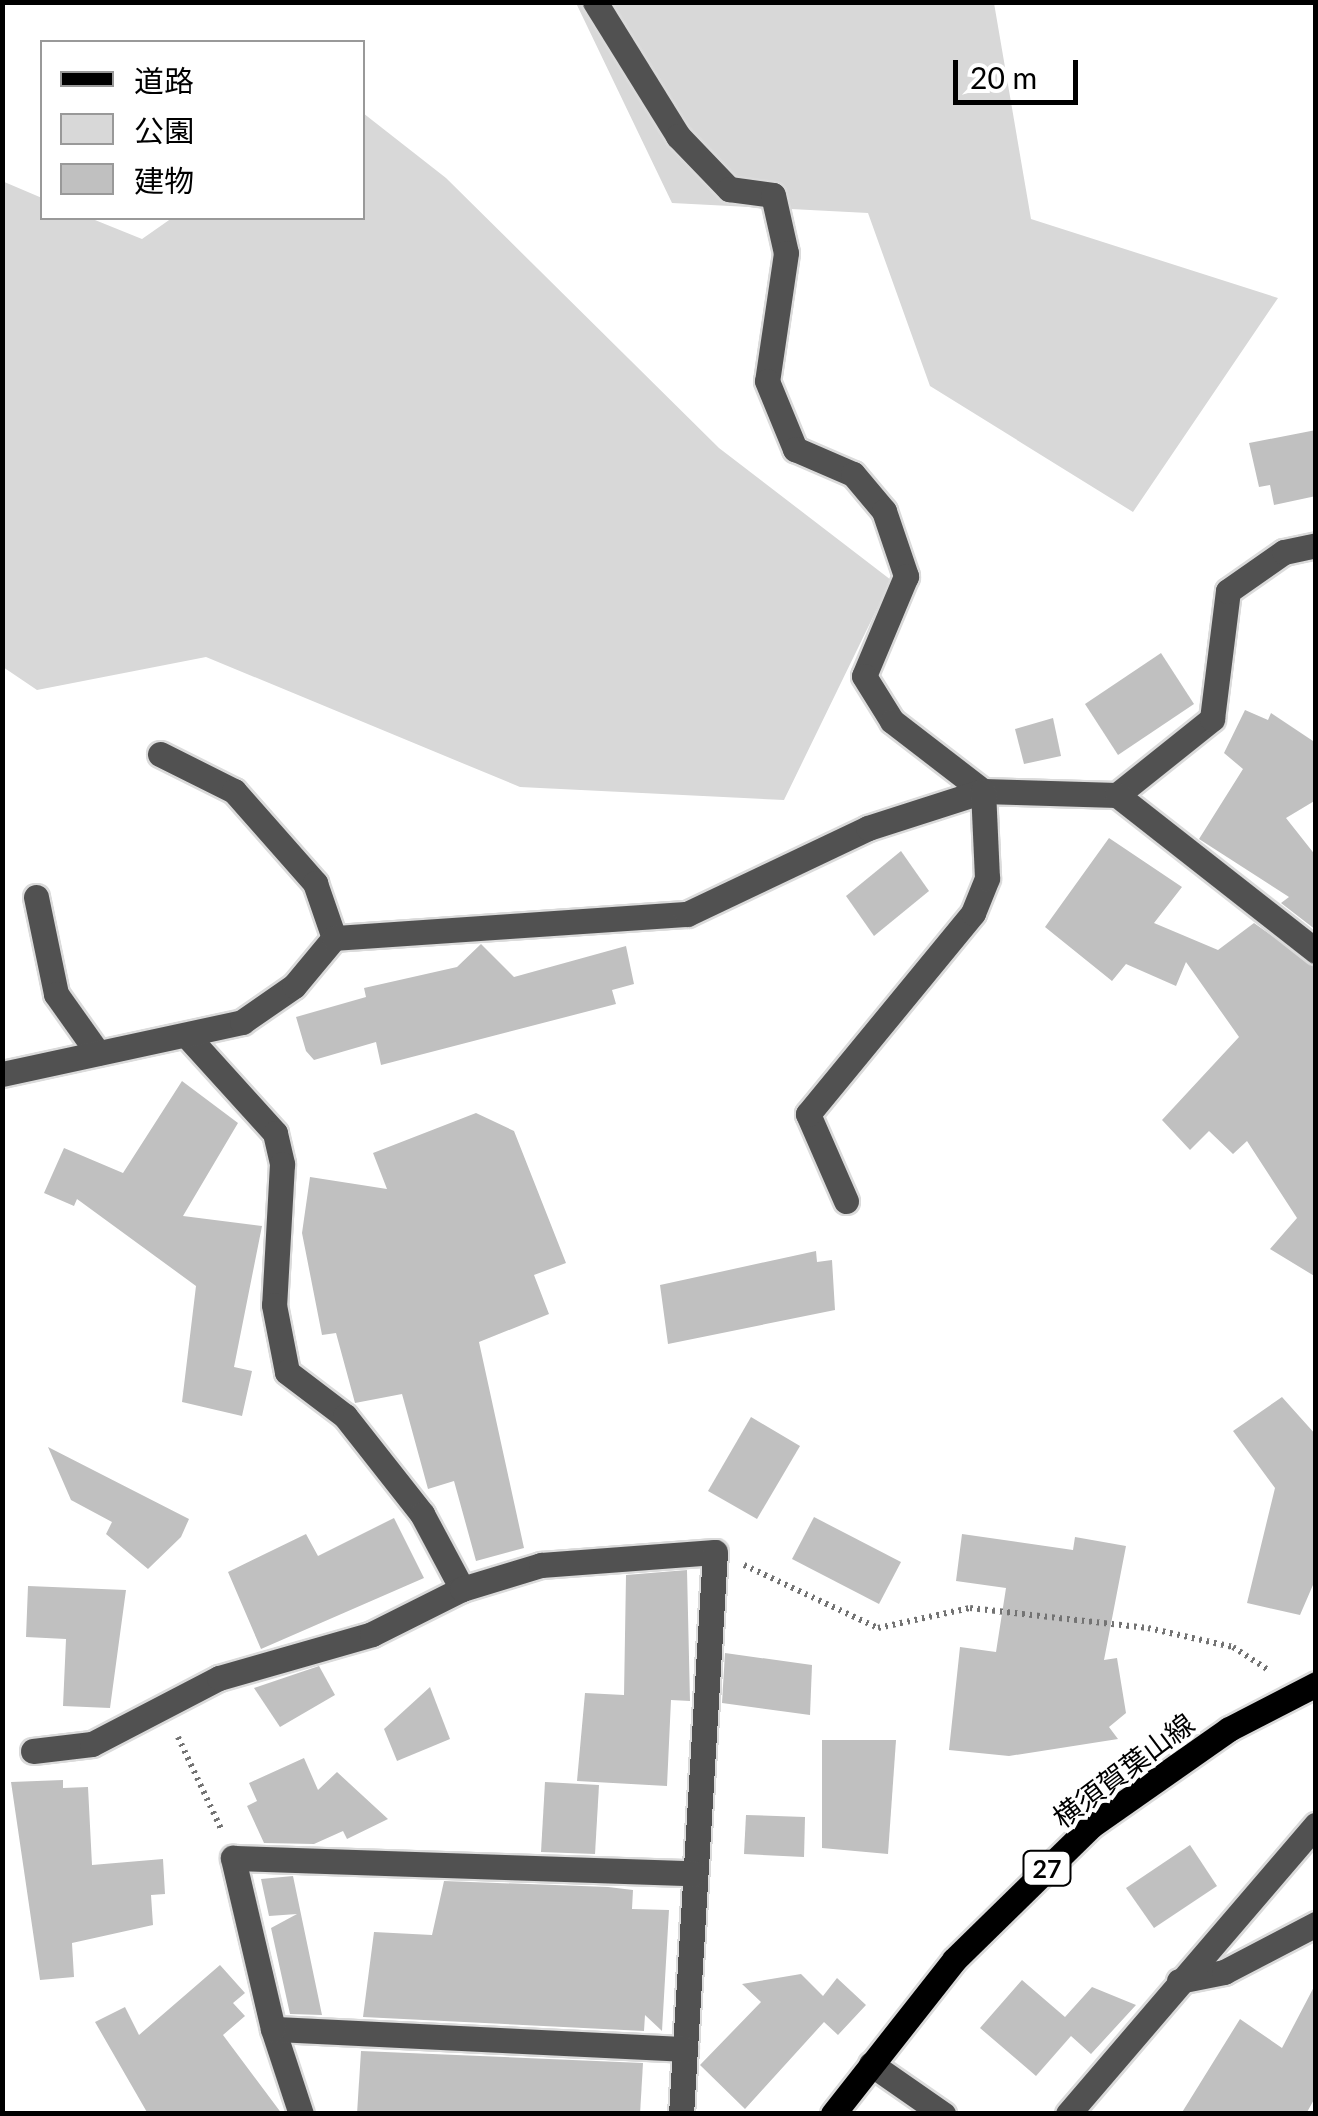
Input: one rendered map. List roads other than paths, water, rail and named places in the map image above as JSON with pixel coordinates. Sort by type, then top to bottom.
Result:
[{"type":"main road","name":"横須賀葉山線","points":[[833,2114],[954,1960],[1092,1825],[1308,1687]]},
{"type":"street","points":[[595,2],[678,136],[729,188],[773,195],[786,253],[767,381],[794,449],[854,474],[884,511],[906,576],[864,676],[892,721],[983,791],[987,878],[974,912],[808,1114],[846,1200]]},
{"type":"street","points":[[1117,795],[1212,719],[1228,591],[1284,552],[1316,545]]},
{"type":"street","points":[[160,754],[234,790],[315,884],[334,938]]},
{"type":"street","points":[[2,1074],[189,1038],[268,1004],[334,938],[688,914],[868,828],[983,791],[1117,795],[1316,950]]},
{"type":"street","points":[[36,898],[56,994],[98,1054]]},
{"type":"street","points":[[189,1038],[275,1133],[282,1164],[274,1305],[288,1372],[345,1416],[422,1514],[462,1589]]},
{"type":"street","points":[[33,1751],[92,1744],[219,1678],[428,1614],[462,1589],[541,1565],[715,1552],[680,2114]]},
{"type":"street","points":[[1068,2114],[1316,1824]]},
{"type":"street","points":[[302,2114],[273,2029],[234,1858],[694,1873]]},
{"type":"street","points":[[1180,1980],[1224,1972],[1316,1924]]},
{"type":"street","points":[[273,2029],[685,2049]]},
{"type":"street","points":[[872,2064],[943,2114]]}]
